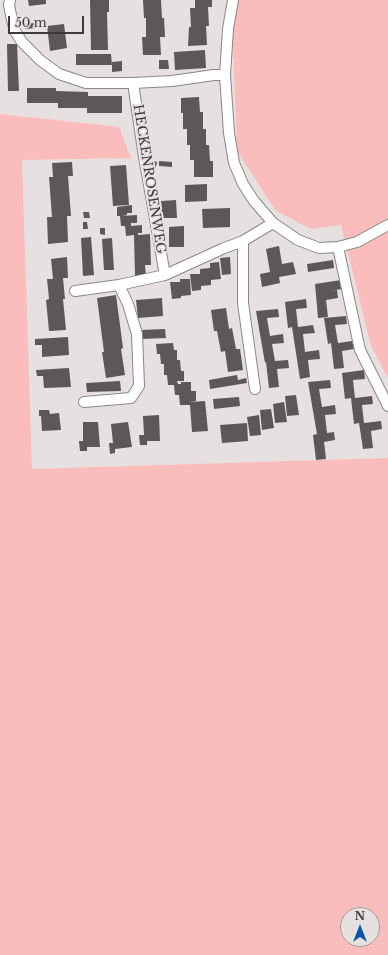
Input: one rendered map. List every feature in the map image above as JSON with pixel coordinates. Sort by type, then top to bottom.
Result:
[{"type":"street","points":[[10,0],[9,5],[15,31],[22,42],[40,60],[59,74],[86,83],[172,81],[214,75],[226,75]]},
{"type":"street","points":[[233,0],[228,29],[226,75],[229,133],[234,163],[243,184],[254,201],[273,223],[298,240],[319,248],[338,247],[357,242],[388,225]]},
{"type":"street","name":"HECKENROSENWEG","points":[[133,83],[165,276]]},
{"type":"street","points":[[75,291],[119,285],[165,276],[222,249],[243,242],[273,223]]},
{"type":"street","points":[[243,242],[243,303],[255,389]]},
{"type":"street","points":[[338,247],[360,350],[388,406]]},
{"type":"street","points":[[84,402],[131,398],[139,386],[137,334],[128,304],[119,285]]},
{"type":"shaded area","points":[[237,0],[388,0],[388,378],[371,346],[341,225],[311,229],[276,211],[237,151],[232,15]]},
{"type":"shaded area","points":[[0,114],[119,127],[131,158],[22,160],[32,469],[388,458],[388,955],[0,955]]},
{"type":"building","points":[[28,0],[46,0],[46,4],[29,6]]},
{"type":"building","points":[[90,0],[109,0],[109,12],[107,12],[108,50],[91,50]]},
{"type":"building","points":[[143,0],[161,0],[165,37],[160,37],[161,55],[143,55],[142,37],[146,37],[146,18],[144,18]]},
{"type":"building","points":[[195,0],[212,0],[212,7],[208,7],[209,26],[206,26],[207,45],[188,46],[189,27],[191,27],[190,8],[195,8]]},
{"type":"building","points":[[35,23],[35,28],[25,29],[25,24]]},
{"type":"building","points":[[64,24],[67,48],[50,51],[47,26]]},
{"type":"building","points":[[7,44],[17,44],[19,91],[8,91]]},
{"type":"building","points":[[205,50],[206,68],[175,70],[174,52]]},
{"type":"building","points":[[76,54],[111,54],[112,65],[76,65]]},
{"type":"building","points":[[159,60],[168,60],[169,69],[159,69]]},
{"type":"building","points":[[122,61],[122,71],[112,72],[112,62]]},
{"type":"building","points":[[27,88],[56,88],[56,91],[88,92],[88,96],[122,96],[122,113],[87,113],[87,108],[58,108],[58,103],[27,103]]},
{"type":"building","points":[[199,97],[200,112],[203,112],[203,129],[206,129],[206,145],[209,145],[210,161],[213,161],[213,177],[194,177],[194,160],[190,160],[190,145],[187,145],[187,129],[183,129],[181,98]]},
{"type":"building","points":[[151,160],[157,162],[155,171],[150,169]]},
{"type":"building","points":[[159,161],[172,162],[172,167],[159,166]]},
{"type":"building","points":[[72,162],[73,176],[68,176],[71,216],[67,216],[68,242],[48,244],[47,217],[52,217],[49,177],[53,177],[52,163]]},
{"type":"building","points":[[126,165],[129,205],[113,206],[110,166]]},
{"type":"building","points":[[207,184],[207,201],[185,202],[185,185]]},
{"type":"building","points":[[176,200],[177,218],[162,218],[161,201]]},
{"type":"building","points":[[132,205],[132,213],[127,213],[127,215],[122,216],[137,215],[137,223],[131,223],[131,226],[142,225],[142,233],[138,233],[138,235],[150,234],[151,265],[145,265],[146,276],[135,276],[134,235],[126,236],[125,226],[121,226],[120,216],[117,216],[117,207]]},
{"type":"building","points":[[230,208],[230,227],[203,228],[202,209]]},
{"type":"building","points":[[83,212],[89,212],[90,218],[84,218]]},
{"type":"building","points":[[83,222],[87,222],[88,229],[83,229]]},
{"type":"building","points":[[184,226],[184,247],[169,247],[169,227]]},
{"type":"building","points":[[100,228],[105,228],[105,235],[100,234]]},
{"type":"building","points":[[91,237],[94,275],[83,276],[81,238]]},
{"type":"building","points":[[112,238],[114,270],[104,270],[102,239]]},
{"type":"building","points":[[279,246],[282,264],[293,262],[296,274],[279,277],[280,283],[262,287],[260,274],[270,272],[266,249]]},
{"type":"building","points":[[67,257],[68,278],[63,278],[65,299],[63,299],[66,330],[49,331],[46,300],[49,299],[47,279],[53,279],[51,259]]},
{"type":"building","points":[[230,257],[231,274],[222,275],[220,258]]},
{"type":"building","points":[[333,260],[334,268],[308,272],[307,264]]},
{"type":"building","points":[[219,262],[221,279],[211,280],[211,285],[201,286],[201,290],[192,291],[190,274],[200,274],[200,269],[210,268],[210,263]]},
{"type":"building","points":[[180,279],[190,279],[191,295],[172,299],[170,282],[180,282]]},
{"type":"building","points":[[341,280],[342,289],[329,291],[337,290],[338,298],[326,300],[328,317],[318,318],[315,284]]},
{"type":"building","points":[[116,295],[125,375],[106,378],[97,298]]},
{"type":"building","points":[[162,298],[163,316],[138,318],[136,300]]},
{"type":"building","points":[[306,299],[307,308],[296,309],[298,327],[313,325],[315,333],[303,334],[305,352],[319,350],[320,359],[308,360],[310,377],[300,379],[292,327],[288,328],[285,302]]},
{"type":"building","points":[[226,308],[229,329],[232,328],[236,349],[240,349],[243,370],[228,372],[225,351],[221,352],[217,331],[214,331],[211,310]]},
{"type":"building","points":[[278,309],[279,317],[267,318],[270,336],[283,334],[284,343],[272,344],[275,361],[288,360],[289,368],[277,369],[279,387],[269,388],[266,362],[265,363],[256,311]]},
{"type":"building","points":[[346,316],[347,324],[335,325],[338,343],[352,341],[354,349],[342,351],[344,368],[334,369],[331,343],[328,344],[324,318]]},
{"type":"building","points":[[165,329],[166,338],[141,339],[140,330]]},
{"type":"building","points":[[68,337],[69,355],[42,357],[42,345],[35,345],[35,339]]},
{"type":"building","points":[[173,343],[174,350],[177,350],[177,360],[180,360],[181,371],[184,371],[184,381],[177,381],[178,384],[181,384],[181,382],[191,382],[191,391],[196,391],[196,401],[189,402],[205,401],[208,431],[192,432],[190,405],[180,405],[179,395],[175,395],[174,385],[168,385],[167,375],[164,375],[164,364],[161,364],[160,354],[157,354],[156,344]]},
{"type":"building","points":[[69,368],[71,387],[44,388],[43,376],[37,376],[36,370]]},
{"type":"building","points":[[364,370],[365,379],[353,380],[355,398],[372,396],[373,404],[362,405],[364,423],[381,421],[382,429],[371,431],[373,448],[363,449],[359,423],[354,424],[351,398],[345,399],[342,373]]},
{"type":"building","points":[[237,375],[238,380],[246,378],[247,383],[210,389],[209,380]]},
{"type":"building","points":[[330,380],[331,388],[319,389],[322,407],[335,405],[336,414],[325,415],[327,433],[334,432],[335,440],[324,442],[326,459],[316,460],[313,435],[317,434],[308,382]]},
{"type":"building","points":[[120,381],[121,391],[87,392],[86,383]]},
{"type":"building","points":[[296,395],[299,415],[287,416],[285,396]]},
{"type":"building","points":[[239,397],[240,406],[214,409],[213,399]]},
{"type":"building","points":[[284,402],[287,422],[275,423],[273,404]]},
{"type":"building","points":[[271,409],[274,428],[262,430],[260,410]]},
{"type":"building","points":[[39,410],[49,410],[50,414],[59,413],[61,430],[42,431]]},
{"type":"building","points":[[159,415],[160,441],[147,441],[147,445],[140,445],[139,435],[144,435],[143,416]]},
{"type":"building","points":[[259,415],[261,435],[250,436],[247,417]]},
{"type":"building","points":[[83,422],[98,422],[100,447],[87,447],[87,451],[80,451],[79,441],[83,441]]},
{"type":"building","points":[[128,422],[132,447],[115,449],[115,453],[110,454],[109,443],[113,443],[111,424]]},
{"type":"building","points":[[247,423],[248,441],[222,443],[220,425]]}]
